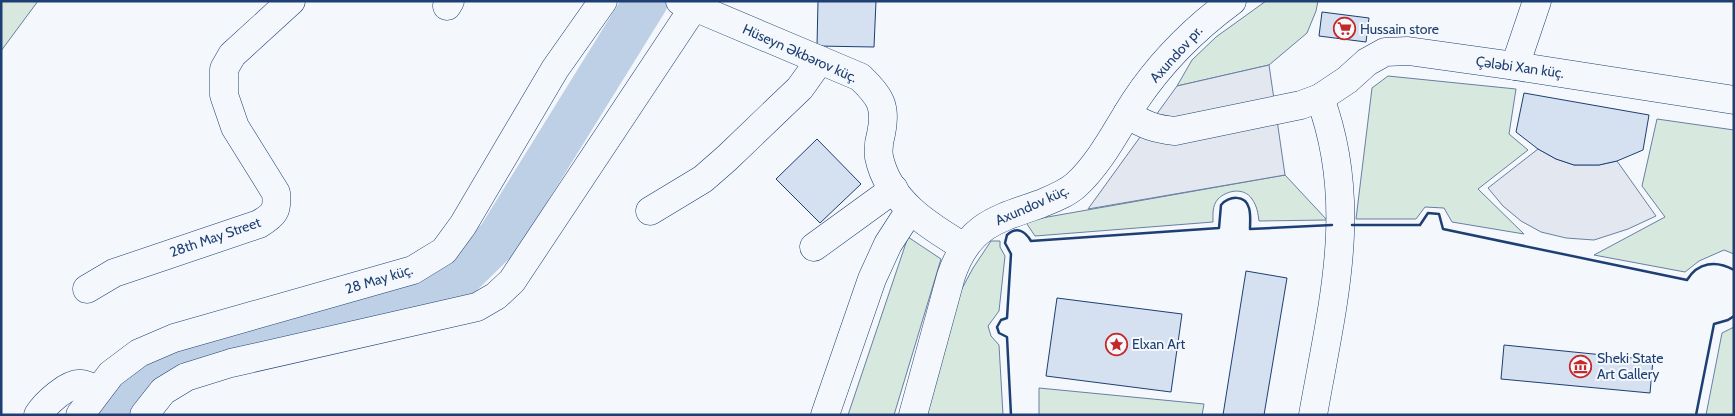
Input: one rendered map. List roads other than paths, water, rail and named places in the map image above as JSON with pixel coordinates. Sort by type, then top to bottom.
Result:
[{"type":"street","name":"28th May Street","points":[[87,289],[114,273],[259,224],[272,216],[277,205],[276,193],[234,127],[224,95],[224,69],[232,56],[291,1]]},
{"type":"street","name":"28 May küç.","points":[[80,415],[97,390],[111,374],[138,353],[174,338],[413,270],[444,250],[463,224],[555,69],[603,1]]},
{"type":"street","name":"Axundov pr.","points":[[1127,114],[1156,72],[1174,51],[1200,26],[1232,1]]},
{"type":"street","points":[[1515,66],[1537,1]]},
{"type":"street","points":[[144,415],[163,391],[186,377],[231,363],[477,307],[496,296],[512,281],[687,4]]},
{"type":"street","name":"Hüseyn Əkbərov küç.","points":[[687,4],[860,77],[871,88],[882,104],[884,119],[879,140],[878,156],[884,171],[902,200],[926,224],[964,247]]},
{"type":"street","name":"Çələbi Xan küç.","points":[[1127,114],[1141,123],[1157,129],[1175,130],[1301,105],[1320,98],[1347,80],[1367,62],[1385,52],[1408,51],[1734,100]]},
{"type":"street","points":[[650,211],[704,179],[800,88],[820,60]]},
{"type":"street","points":[[1313,415],[1339,268],[1341,225],[1341,194],[1338,164],[1334,140],[1320,98]]},
{"type":"street","name":"Axundov küç.","points":[[913,415],[955,262],[964,247],[982,228],[999,219],[1055,198],[1074,187],[1090,172],[1127,114]]},
{"type":"street","points":[[814,246],[902,200]]},
{"type":"street","points":[[825,415],[872,279],[888,244],[902,200]]},
{"type":"street","points":[[38,415],[42,408],[65,389],[81,384],[97,390]]},
{"type":"waterway","points":[[113,415],[142,381],[208,346],[427,293],[459,277],[499,238],[646,1]]},
{"type":"place","name":"Hussain store","points":[[1344,29]]},
{"type":"place","name":"Elxan Art","points":[[1116,344]]},
{"type":"place","name":"Sheki State Art Gallery","points":[[1581,366]]}]
